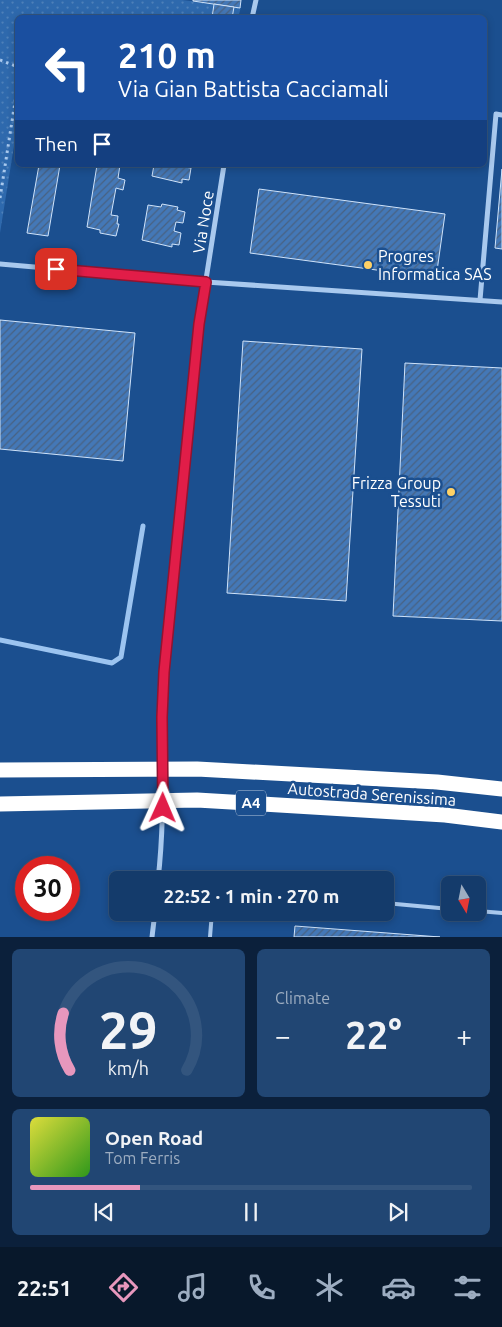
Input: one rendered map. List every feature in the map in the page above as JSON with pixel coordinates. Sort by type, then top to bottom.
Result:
[{"type":"highway","name":"Autostrada Serenissima","points":[[0,770],[197,769],[437,782],[502,789]]},
{"type":"highway","name":"Autostrada Serenissima","points":[[0,804],[197,800],[445,815],[502,822]]},
{"type":"street","points":[[253,15],[256,0]]},
{"type":"street","points":[[480,300],[496,114],[502,114]]},
{"type":"street","name":"Via Noce","points":[[159,871],[163,790],[162,717],[164,672],[199,324],[224,167]]},
{"type":"street","points":[[0,264],[206,282],[502,302]]},
{"type":"street","points":[[152,937],[154,921]]},
{"type":"lane","points":[[394,904],[441,907]]},
{"type":"lane","points":[[486,912],[502,913]]},
{"type":"lane","points":[[210,937],[211,921]]},
{"type":"path","points":[[0,60],[15,66]]},
{"type":"path","points":[[0,198],[15,102]]},
{"type":"shaded area","points":[[0,0],[182,0],[241,7],[239,15],[15,15],[15,139],[0,233]]},
{"type":"building","points":[[193,0],[241,0],[240,8]]},
{"type":"building","points":[[214,4],[234,7],[233,15],[212,15]]},
{"type":"building","points":[[39,167],[60,167],[48,236],[27,233]]},
{"type":"building","points":[[97,167],[120,167],[118,178],[125,180],[123,190],[116,188],[111,215],[118,216],[117,224],[119,224],[116,236],[100,233],[100,230],[87,227]]},
{"type":"building","points":[[154,167],[191,168],[189,180],[182,179],[182,183],[152,176]]},
{"type":"building","points":[[502,169],[502,249],[495,248]]},
{"type":"building","points":[[259,189],[445,214],[436,278],[250,253]]},
{"type":"building","points":[[162,204],[178,207],[177,210],[185,212],[183,223],[176,222],[174,231],[181,233],[179,245],[172,244],[172,247],[142,240],[148,205],[161,207]]},
{"type":"building","points":[[0,320],[135,333],[123,461],[0,449]]},
{"type":"building","points":[[243,341],[362,349],[346,601],[227,593]]},
{"type":"building","name":"Frizza Group Tessuti","points":[[405,363],[502,368],[502,621],[393,616]]},
{"type":"building","points":[[295,926],[440,937],[294,937]]},
{"type":"waterway","points":[[0,640],[112,663],[121,657],[143,526]]},
{"type":"place","name":"Progres Informatica SAS","points":[[368,265]]},
{"type":"place","name":"Frizza Group Tessuti","points":[[451,492]]},
{"type":"route","points":[[56,269],[206,282],[199,324],[164,672],[162,717],[163,808]]}]
